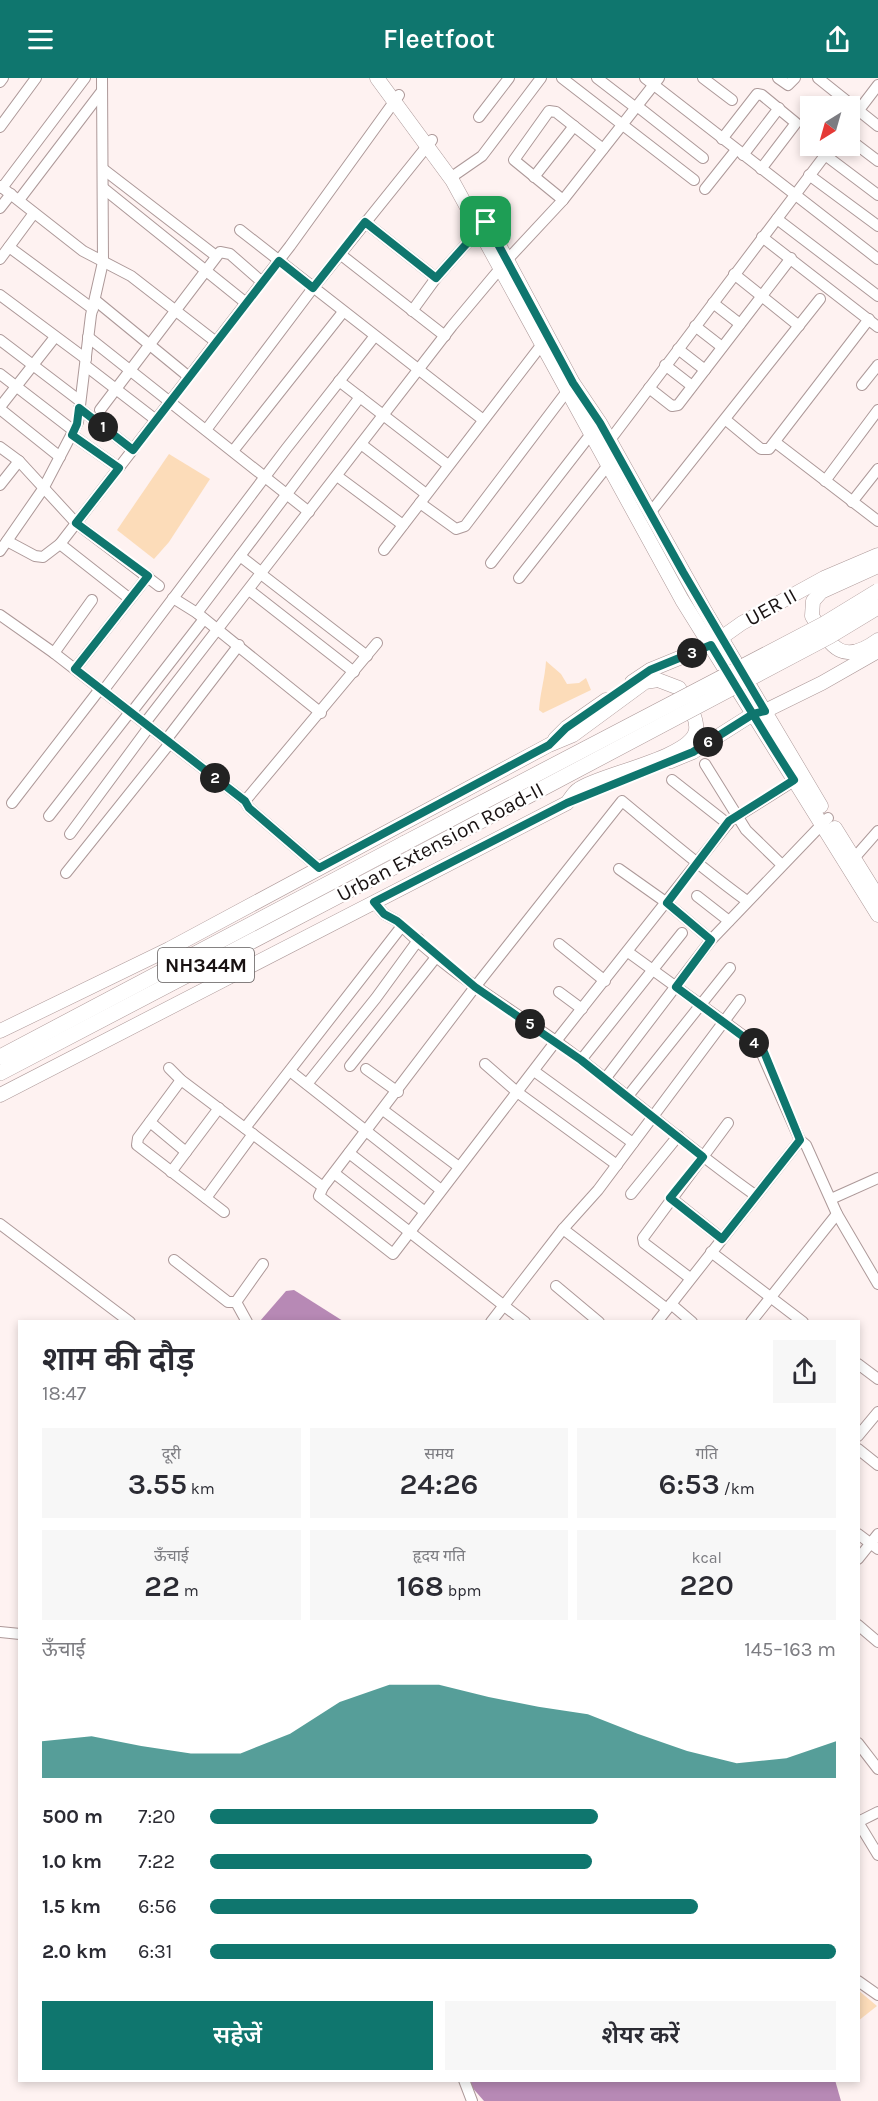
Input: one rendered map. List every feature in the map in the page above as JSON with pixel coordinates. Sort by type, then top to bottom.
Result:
[{"type":"highway","name":"Urban Extension Road-II","points":[[0,1057],[824,624],[878,591]]},
{"type":"highway","name":"Urban Extension Road-II","points":[[0,1073],[830,636],[878,607]]},
{"type":"main road","points":[[377,78],[397,98]]},
{"type":"main road","points":[[386,78],[397,98],[456,174],[570,387],[596,428],[682,600],[716,642]]},
{"type":"main road","points":[[430,142],[483,225]]},
{"type":"main road","points":[[596,428],[610,440],[612,460],[650,513],[716,642],[850,863],[874,894],[878,915]]},
{"type":"main road","name":"UER II","points":[[549,745],[566,728],[650,670],[716,642],[742,623],[824,578],[878,555]]},
{"type":"main road","points":[[878,566],[821,592],[813,601],[812,616],[836,650],[845,653],[863,651],[878,640]]},
{"type":"main road","points":[[0,1095],[567,803],[693,752],[759,713],[878,651]]},
{"type":"main road","points":[[2,1027],[159,954],[549,745],[573,735],[645,682],[658,680],[670,682],[679,688],[695,719],[696,732],[691,740],[673,753],[578,789],[567,803]]},
{"type":"street","points":[[0,82],[3,78]]},
{"type":"street","points":[[0,127],[36,78]]},
{"type":"street","points":[[0,208],[8,192],[85,78]]},
{"type":"street","points":[[0,550],[43,489],[73,433],[80,404],[88,337],[104,262],[102,78]]},
{"type":"street","points":[[479,117],[509,78]]},
{"type":"street","points":[[456,174],[482,156],[541,78]]},
{"type":"street","points":[[562,78],[694,180]]},
{"type":"street","points":[[597,78],[703,158]]},
{"type":"street","points":[[778,78],[788,85],[795,78]]},
{"type":"street","points":[[818,78],[840,96]]},
{"type":"street","points":[[708,79],[732,100]]},
{"type":"street","points":[[70,834],[147,725],[261,573],[504,263],[563,200],[636,107],[652,80],[722,139],[878,259]]},
{"type":"street","points":[[860,108],[878,86]]},
{"type":"street","points":[[8,192],[102,91]]},
{"type":"street","points":[[722,139],[757,94],[762,95],[796,123],[761,169]]},
{"type":"street","points":[[7,541],[35,556],[43,556],[60,544],[279,261],[397,98]]},
{"type":"street","points":[[705,189],[778,108]]},
{"type":"street","points":[[563,200],[515,162],[514,158],[543,120],[553,110],[603,149]]},
{"type":"street","points":[[860,112],[878,126]]},
{"type":"street","points":[[534,177],[574,126]]},
{"type":"street","points":[[206,430],[313,288],[430,142]]},
{"type":"street","points":[[860,147],[878,161]]},
{"type":"street","points":[[610,440],[824,156]]},
{"type":"street","points":[[835,156],[878,195]]},
{"type":"street","points":[[103,169],[216,256]]},
{"type":"street","points":[[809,176],[878,226]]},
{"type":"street","points":[[103,188],[246,303]]},
{"type":"street","points":[[8,192],[83,251],[131,276],[216,342]]},
{"type":"street","points":[[0,259],[34,213]]},
{"type":"street","points":[[777,219],[878,296]]},
{"type":"street","points":[[365,222],[436,278]]},
{"type":"street","points":[[412,311],[436,278],[483,225]]},
{"type":"street","points":[[240,230],[374,337],[482,419]]},
{"type":"street","points":[[762,237],[878,327]]},
{"type":"street","points":[[9,247],[150,345],[189,377]]},
{"type":"street","points":[[100,410],[220,252],[227,251],[262,282]]},
{"type":"street","points":[[340,254],[445,336]]},
{"type":"street","points":[[649,388],[674,406],[705,370],[791,258]]},
{"type":"street","points":[[734,274],[799,326]]},
{"type":"street","points":[[0,296],[55,337],[156,420]]},
{"type":"street","points":[[650,513],[820,299]]},
{"type":"street","points":[[712,303],[740,324]]},
{"type":"street","points":[[233,451],[343,312]]},
{"type":"street","points":[[726,420],[764,450],[769,449],[869,319]]},
{"type":"street","points":[[695,326],[722,347]]},
{"type":"street","points":[[55,337],[0,408],[60,457]]},
{"type":"street","points":[[88,337],[309,512]]},
{"type":"street","points":[[12,803],[374,337]]},
{"type":"street","points":[[384,550],[545,339]]},
{"type":"street","points":[[0,340],[33,364],[133,450]]},
{"type":"street","points":[[678,349],[705,370]]},
{"type":"street","points":[[666,365],[692,386]]},
{"type":"street","points":[[862,385],[878,365]]},
{"type":"street","points":[[0,374],[119,468]]},
{"type":"street","points":[[339,381],[448,465]]},
{"type":"street","points":[[362,444],[456,529],[465,526],[570,387]]},
{"type":"street","points":[[49,816],[130,712],[200,616],[240,556],[360,397]]},
{"type":"street","points":[[825,481],[878,410]]},
{"type":"street","points":[[491,563],[596,428]]},
{"type":"street","points":[[775,442],[878,520]]},
{"type":"street","points":[[0,447],[19,461],[76,523],[159,586]]},
{"type":"street","points":[[519,578],[612,460]]},
{"type":"street","points":[[0,485],[19,461]]},
{"type":"street","points":[[852,502],[878,469]]},
{"type":"street","points":[[337,476],[403,525]]},
{"type":"street","points":[[60,544],[130,599]]},
{"type":"street","points":[[240,556],[367,656]]},
{"type":"street","points":[[75,669],[148,576]]},
{"type":"street","points":[[249,590],[354,672]]},
{"type":"street","points":[[172,598],[239,645],[321,713]]},
{"type":"street","points":[[54,653],[92,600]]},
{"type":"street","points":[[0,615],[54,653],[245,801],[249,808],[319,868]]},
{"type":"street","points":[[245,801],[378,643]]},
{"type":"street","points":[[66,873],[239,645]]},
{"type":"street","points":[[705,764],[756,841],[781,864]]},
{"type":"street","points":[[747,901],[698,864],[622,801],[475,987],[398,1092],[323,1187],[319,1196],[392,1253],[395,1252],[556,1041],[698,864],[728,824],[737,815],[798,778]]},
{"type":"street","points":[[672,780],[728,824]]},
{"type":"street","points":[[605,1078],[711,940],[781,864],[825,821]]},
{"type":"street","points":[[850,863],[878,831]]},
{"type":"street","points":[[619,869],[667,903],[711,940]]},
{"type":"street","points":[[697,896],[729,921]]},
{"type":"street","points":[[374,902],[384,914],[419,939],[436,956],[475,987],[556,1041],[755,1195]]},
{"type":"street","points":[[206,1198],[290,1071],[402,926]]},
{"type":"street","points":[[581,1060],[681,933]]},
{"type":"street","points":[[307,1084],[351,1031],[419,939]]},
{"type":"street","points":[[559,944],[605,981]]},
{"type":"street","points":[[628,952],[764,1052],[800,1140],[806,1145],[837,1214],[878,1284]]},
{"type":"street","points":[[350,1066],[436,956]]},
{"type":"street","points":[[628,1096],[730,968]]},
{"type":"street","points":[[559,992],[582,1009]]},
{"type":"street","points":[[376,998],[393,1011]]},
{"type":"street","points":[[493,1320],[563,1229],[617,1165],[652,1115],[740,1000]]},
{"type":"street","points":[[351,1031],[367,1044]]},
{"type":"street","points":[[485,1064],[517,1092],[617,1165]]},
{"type":"street","points":[[169,1068],[181,1080],[323,1187]]},
{"type":"street","points":[[366,1069],[398,1092]]},
{"type":"street","points":[[290,1071],[441,1190]]},
{"type":"street","points":[[534,1071],[633,1143]]},
{"type":"street","points":[[181,1080],[138,1138],[137,1146],[224,1212]]},
{"type":"street","points":[[171,1172],[219,1108]]},
{"type":"street","points":[[383,1110],[459,1167]]},
{"type":"street","points":[[150,1122],[186,1152]]},
{"type":"street","points":[[690,1278],[642,1241],[670,1198],[728,1123]]},
{"type":"street","points":[[631,1194],[678,1136]]},
{"type":"street","points":[[658,1320],[800,1140]]},
{"type":"street","points":[[349,1153],[425,1212]]},
{"type":"street","points":[[334,1173],[523,1320]]},
{"type":"street","points":[[831,1199],[878,1178]]},
{"type":"street","points":[[670,1198],[722,1239]]},
{"type":"street","points":[[753,1320],[837,1214]]},
{"type":"street","points":[[0,1224],[127,1320]]},
{"type":"street","points":[[563,1229],[689,1320]]},
{"type":"street","points":[[711,1252],[800,1320]]},
{"type":"street","points":[[867,1262],[878,1257]]},
{"type":"street","points":[[174,1260],[228,1302],[236,1302]]},
{"type":"street","points":[[236,1302],[263,1264]]},
{"type":"street","points":[[556,1286],[597,1320]]},
{"type":"street","points":[[236,1302],[247,1320]]},
{"type":"street","points":[[860,1366],[878,1379]]},
{"type":"street","points":[[860,1434],[878,1412]]},
{"type":"street","points":[[860,1451],[878,1465]]},
{"type":"street","points":[[860,1557],[874,1546],[878,1534]]},
{"type":"street","points":[[860,1536],[874,1546]]},
{"type":"street","points":[[860,1627],[878,1642]]},
{"type":"street","points":[[0,1632],[18,1634]]},
{"type":"street","points":[[860,1746],[878,1769]]},
{"type":"street","points":[[860,1821],[878,1812]]},
{"type":"street","points":[[860,1825],[878,1855]]},
{"type":"street","points":[[860,1982],[878,1995]]},
{"type":"street","points":[[465,2082],[472,2101]]},
{"type":"shaded area","points":[[169,454],[210,479],[169,542],[154,559],[117,530]]},
{"type":"shaded area","points":[[546,661],[561,674],[567,684],[579,683],[586,678],[591,690],[543,713],[539,710]]},
{"type":"shaded area","points":[[294,1290],[341,1320],[261,1320],[286,1291]]},
{"type":"shaded area","points":[[860,1992],[877,2006],[860,2019]]},
{"type":"shaded area","points":[[471,2082],[836,2082],[841,2101],[484,2101],[470,2085]]},
{"type":"route","points":[[486,222],[436,278],[365,222],[313,288],[279,261],[133,450],[79,408],[77,424],[72,435],[119,468],[76,523],[148,576],[75,669],[245,801],[249,808],[319,868],[549,745],[566,728],[650,670],[711,645],[741,695],[753,714],[762,729],[794,780],[729,821],[667,903],[711,940],[676,987],[764,1052],[800,1140],[722,1239],[670,1198],[703,1157],[556,1041],[475,987],[397,921],[384,914],[374,902],[567,803],[693,752],[753,714],[765,711],[704,609],[616,455],[610,440],[573,383],[486,222]]}]
